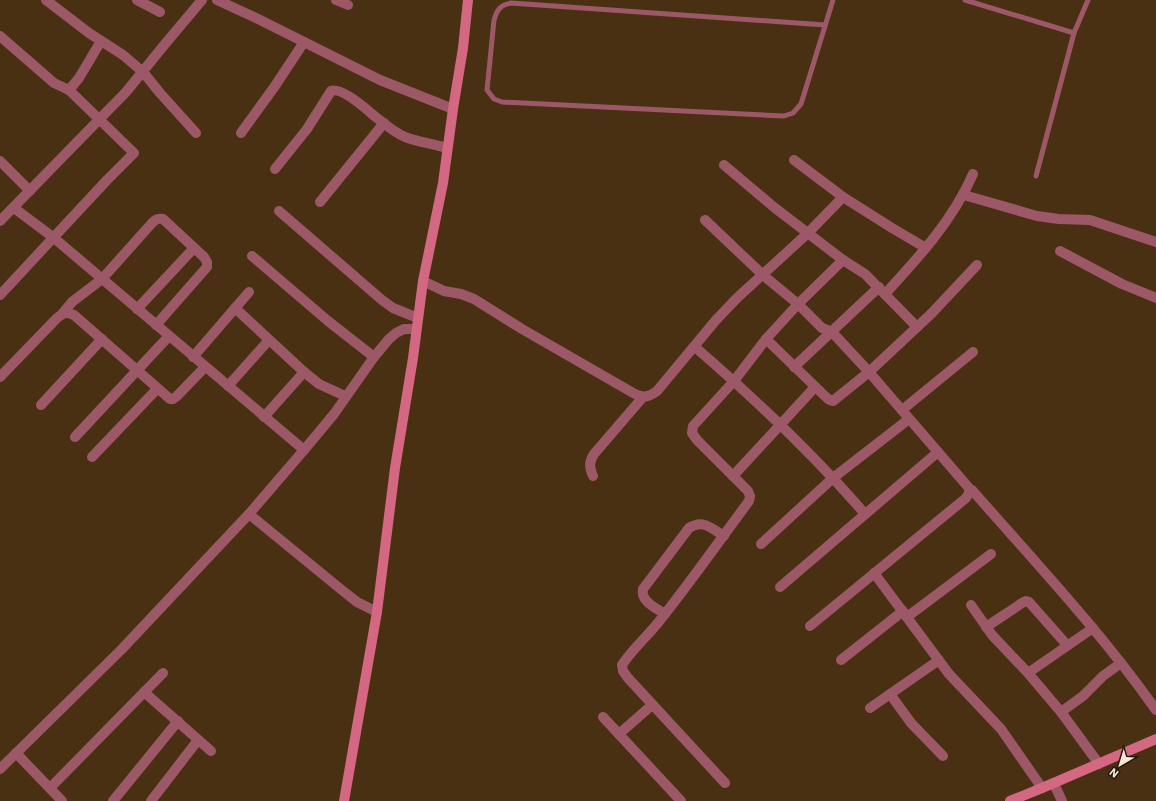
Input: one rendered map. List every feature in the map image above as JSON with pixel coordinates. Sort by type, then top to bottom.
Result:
[{"type":"street","points":[[46,0],[89,33],[124,55],[143,72],[164,98],[196,133]]},
{"type":"street","points":[[137,0],[160,12]]},
{"type":"street","points":[[0,221],[126,92],[164,44],[202,0]]},
{"type":"street","points":[[217,0],[380,80],[453,109]]},
{"type":"street","points":[[336,0],[348,5]]},
{"type":"street","points":[[344,801],[377,612],[395,468],[423,281],[443,183],[463,48],[468,0]]},
{"type":"street","points":[[0,36],[54,82],[69,90],[134,153],[0,295]]},
{"type":"street","points":[[69,90],[79,78],[101,41]]},
{"type":"street","points":[[241,133],[304,42]]},
{"type":"street","points":[[275,169],[307,129],[331,91],[335,90],[339,90],[352,98],[384,123],[406,137],[447,148]]},
{"type":"street","points":[[320,202],[384,123]]},
{"type":"street","points":[[794,160],[843,197],[926,248]]},
{"type":"street","points":[[0,161],[30,191]]},
{"type":"street","points":[[724,165],[775,208],[843,260],[865,274],[917,327]]},
{"type":"street","points":[[794,367],[832,332],[882,290],[926,248],[964,195],[973,174]]},
{"type":"street","points":[[964,195],[1037,216],[1059,219],[1090,220],[1156,242]]},
{"type":"street","points":[[423,281],[444,291],[474,298],[528,333],[635,394],[643,397],[650,396],[657,391],[716,320],[737,298],[808,233],[843,197]]},
{"type":"street","points":[[14,208],[54,238],[304,450]]},
{"type":"street","points":[[279,211],[382,300],[393,308],[418,318]]},
{"type":"street","points":[[0,377],[72,302],[102,279],[155,220],[159,218],[163,219],[204,257],[207,262],[207,267],[156,325]]},
{"type":"street","points":[[705,220],[763,275],[798,304],[822,328],[832,332],[869,372],[969,488],[969,493],[966,498],[810,626]]},
{"type":"street","points":[[137,309],[194,248]]},
{"type":"street","points":[[1060,251],[1122,284],[1156,298]]},
{"type":"street","points":[[252,256],[328,321],[374,357]]},
{"type":"street","points":[[725,784],[625,674],[622,665],[626,658],[665,614],[749,501],[750,496],[748,491],[697,440],[692,433],[693,426],[734,381],[766,339],[798,304],[843,260]]},
{"type":"street","points":[[766,339],[815,387],[828,399],[833,401],[869,372],[948,298],[978,266]]},
{"type":"street","points":[[193,356],[249,292]]},
{"type":"street","points":[[235,308],[319,384],[345,396]]},
{"type":"street","points":[[63,313],[68,312],[74,315],[170,399],[173,399],[205,367]]},
{"type":"street","points":[[0,769],[131,639],[249,514],[334,414],[345,396],[374,357],[396,333],[404,329],[416,329]]},
{"type":"street","points":[[75,437],[169,336]]},
{"type":"street","points":[[41,406],[102,340]]},
{"type":"street","points":[[228,386],[269,340]]},
{"type":"street","points":[[695,347],[780,424],[833,478],[864,514]]},
{"type":"street","points":[[902,410],[973,352]]},
{"type":"street","points":[[264,417],[304,372]]},
{"type":"street","points":[[733,476],[815,387]]},
{"type":"street","points":[[92,457],[157,389]]},
{"type":"street","points":[[592,476],[590,461],[594,454],[643,397]]},
{"type":"street","points":[[761,544],[833,478],[909,419]]},
{"type":"street","points":[[780,587],[938,452]]},
{"type":"street","points":[[972,490],[1093,628],[1156,710]]},
{"type":"street","points":[[249,514],[357,602],[377,612]]},
{"type":"street","points":[[665,614],[644,599],[642,593],[643,589],[689,528],[694,524],[703,524],[724,536]]},
{"type":"street","points":[[841,660],[990,554]]},
{"type":"street","points":[[874,573],[949,674],[1001,729],[1042,788]]},
{"type":"street","points":[[986,627],[1026,601],[1030,602],[1067,645]]},
{"type":"street","points":[[971,605],[986,627],[1008,654],[1028,673],[1060,712],[1099,764]]},
{"type":"street","points":[[1028,673],[1093,628]]},
{"type":"street","points":[[870,708],[939,660]]},
{"type":"street","points":[[1060,712],[1083,696],[1103,676],[1121,663]]},
{"type":"street","points":[[50,788],[163,673]]},
{"type":"street","points":[[144,692],[211,750]]},
{"type":"street","points":[[890,694],[911,723],[943,756]]},
{"type":"street","points":[[619,734],[652,705]]},
{"type":"street","points":[[603,717],[681,801]]},
{"type":"street","points":[[113,801],[178,721]]},
{"type":"street","points":[[1010,801],[1054,784],[1156,739]]},
{"type":"street","points":[[151,801],[198,740]]},
{"type":"street","points":[[16,753],[62,801]]},
{"type":"street","points":[[1054,784],[1062,801]]},
{"type":"lane","points":[[825,25],[511,3],[502,5],[496,11],[487,90],[494,99],[502,102],[784,116],[793,113],[801,104],[833,0]]},
{"type":"lane","points":[[965,0],[1074,33]]},
{"type":"lane","points":[[1036,176],[1074,33],[1088,0]]}]
